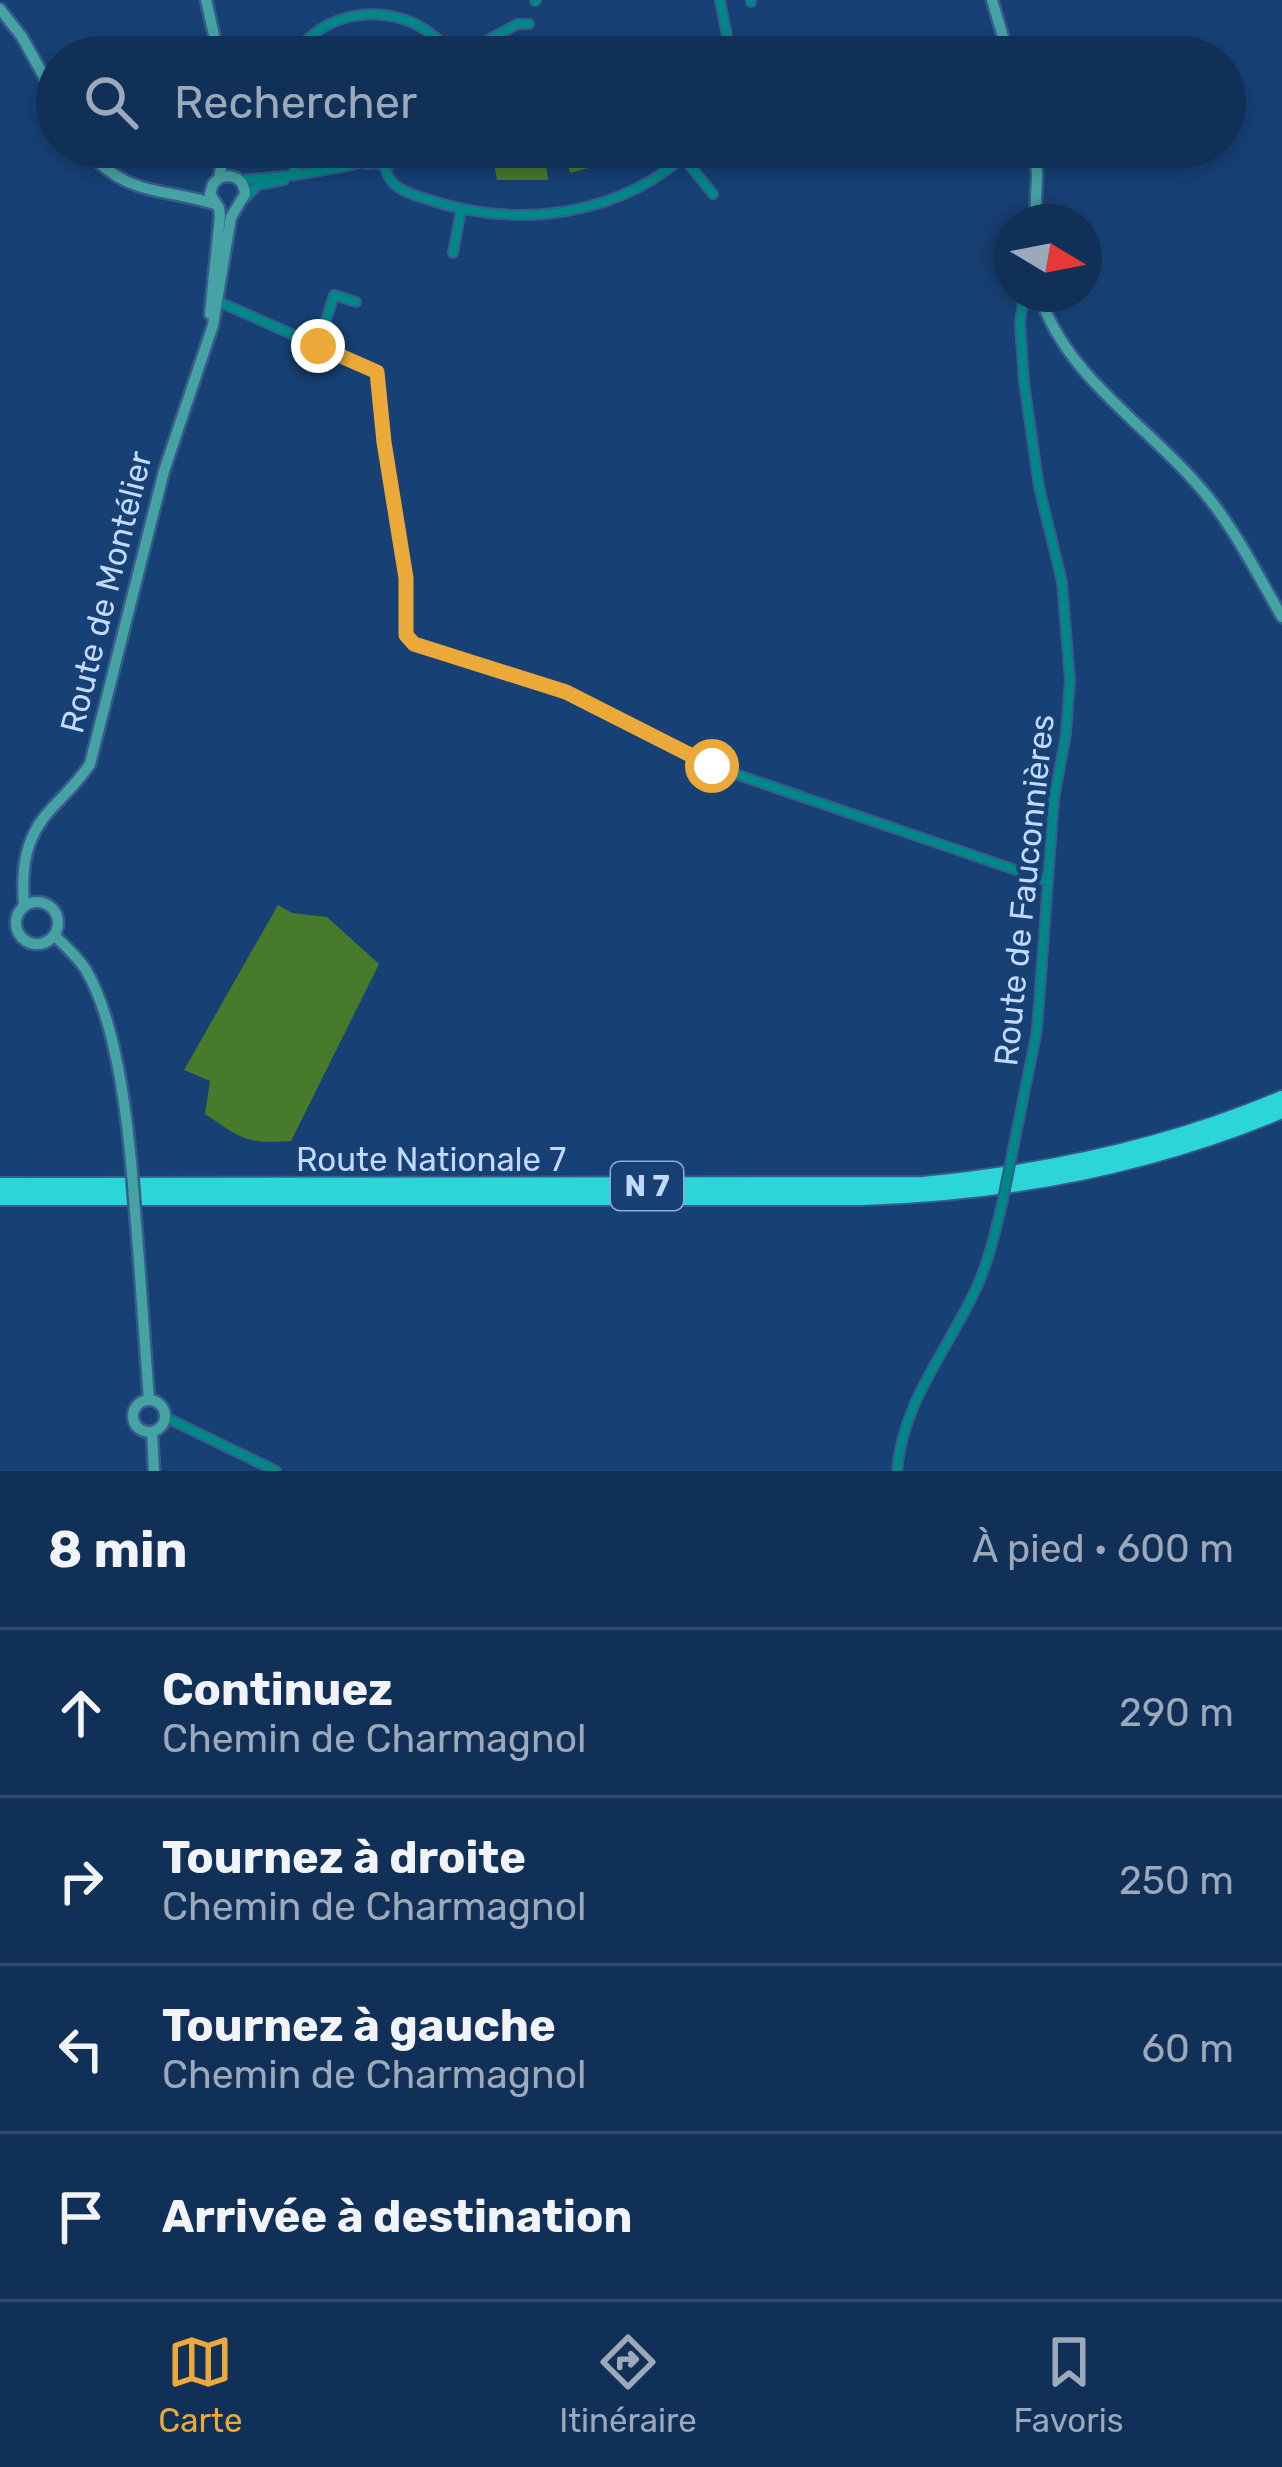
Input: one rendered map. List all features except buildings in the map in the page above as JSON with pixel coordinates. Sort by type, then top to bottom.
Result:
[{"type":"highway","name":"Route Nationale 7","points":[[0,1185],[922,1184],[1024,1173],[1105,1156],[1180,1136],[1282,1098]]},
{"type":"highway","name":"Route Nationale 7","points":[[0,1198],[935,1195],[1036,1183],[1114,1166],[1206,1140],[1282,1111]]},
{"type":"main road","points":[[206,0],[214,36]]},
{"type":"main road","points":[[992,0],[1003,36]]},
{"type":"main road","points":[[0,9],[36,62]]},
{"type":"main road","points":[[104,168],[145,190],[217,206],[239,204]]},
{"type":"main road","name":"Route de Montélier","points":[[215,300],[217,206],[227,168]]},
{"type":"main road","points":[[1035,168],[1035,204]]},
{"type":"main road","points":[[171,195],[226,181]]},
{"type":"main road","name":"Route de Montélier","points":[[24,906],[23,869],[31,838],[89,764],[164,471],[206,347],[244,189],[226,181]]},
{"type":"main road","points":[[1045,312],[1078,365],[1199,486],[1282,617]]},
{"type":"main road","points":[[41,902],[53,909],[58,922],[54,935],[36,944],[23,939],[16,920],[24,906],[41,902]]},
{"type":"main road","points":[[54,935],[88,973],[106,1021],[124,1103],[149,1400]]},
{"type":"main road","points":[[149,1400],[159,1403],[165,1417],[152,1432],[136,1427],[132,1418],[135,1407],[149,1400]]},
{"type":"main road","points":[[152,1432],[154,1471]]},
{"type":"street","points":[[720,0],[727,36]]},
{"type":"street","points":[[307,36],[338,13],[371,6],[415,17],[439,36]]},
{"type":"street","points":[[495,36],[518,24],[529,24]]},
{"type":"street","points":[[295,168],[296,175]]},
{"type":"street","points":[[239,204],[258,185],[336,168]]},
{"type":"street","points":[[385,168],[396,187],[461,210],[502,215],[567,212],[625,194],[666,168]]},
{"type":"street","points":[[692,168],[713,194]]},
{"type":"street","points":[[226,181],[296,175]]},
{"type":"street","points":[[453,253],[461,210]]},
{"type":"street","points":[[318,346],[334,296],[356,302]]},
{"type":"street","points":[[215,300],[377,372],[406,578],[406,635],[414,644],[566,692],[712,766],[1048,881]]},
{"type":"street","name":"Route de Fauconnières","points":[[897,1471],[910,1412],[985,1268],[1037,1030],[1054,799],[1070,704],[1070,654],[1062,582],[1039,488],[1024,382],[1022,312]]},
{"type":"street","points":[[165,1417],[276,1471]]},
{"type":"green space","points":[[495,168],[546,168],[548,180],[497,180]]},
{"type":"green space","points":[[278,905],[292,913],[327,917],[379,964],[291,1141],[264,1142],[237,1134],[205,1114],[210,1081],[184,1070]]},
{"type":"route","points":[[318,346],[377,372],[406,578],[406,635],[414,644],[566,692],[712,766]]}]
